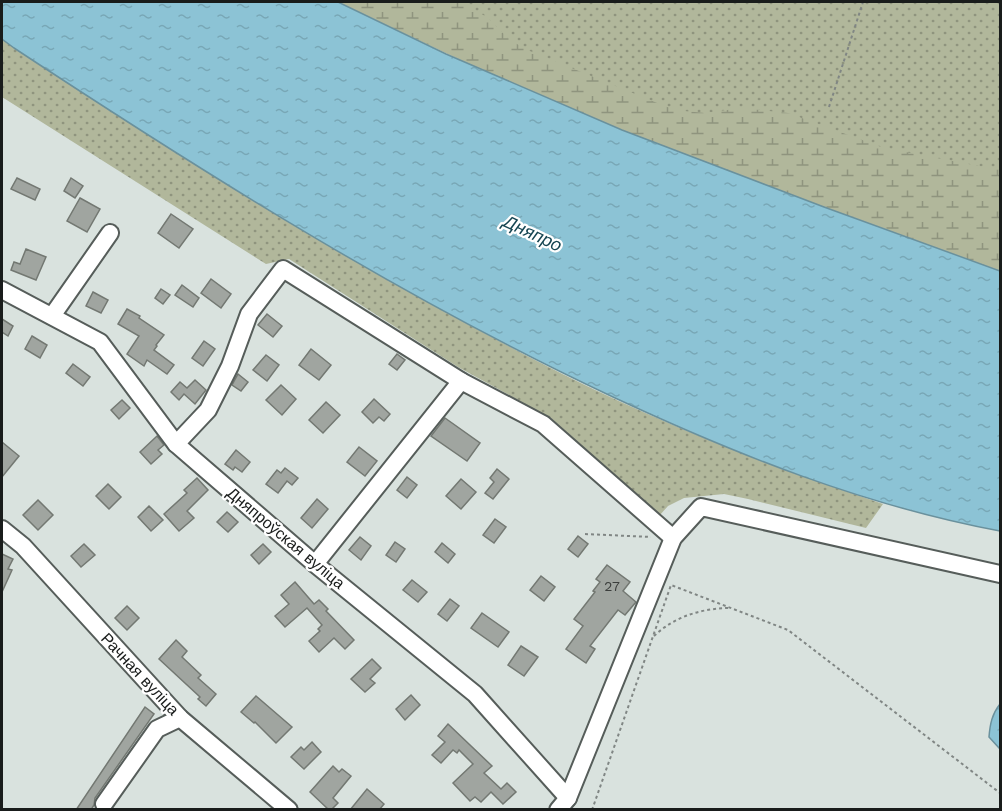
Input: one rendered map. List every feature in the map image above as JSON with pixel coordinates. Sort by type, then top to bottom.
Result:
[{"type":"street","points":[[52,316],[110,234]]},
{"type":"street","points":[[176,444],[208,410],[230,366],[249,315],[283,269],[461,381],[543,424],[673,538]]},
{"type":"street","name":"Дняпроўская вуліца","points":[[2,290],[100,342],[176,444],[315,564],[475,694],[563,804]]},
{"type":"street","points":[[315,564],[461,381]]},
{"type":"street","points":[[563,804],[673,538],[701,507],[1000,574]]},
{"type":"street","name":"Рачная вуліца","points":[[2,530],[23,546],[180,718],[289,810]]},
{"type":"street","points":[[104,804],[158,729],[180,718]]},
{"type":"path","points":[[829,107],[863,2]]},
{"type":"path","points":[[585,534],[651,537]]},
{"type":"path","points":[[592,810],[671,585],[788,630],[1000,794],[1000,798]]},
{"type":"path","points":[[652,638],[664,627],[685,616],[717,608],[733,609]]},
{"type":"green space","points":[[338,2],[1000,2],[1000,271],[622,130]]},
{"type":"green space","points":[[338,2],[459,2],[487,17],[509,39],[525,49],[667,107],[705,113],[742,108],[788,113],[884,148],[1000,170],[1000,271],[623,131],[515,85]]},
{"type":"green space","points":[[2,39],[264,207],[398,286],[535,360],[619,401],[706,439],[883,504],[866,528],[724,494],[684,498],[668,506],[659,516],[551,418],[458,367],[289,259],[266,264],[2,97]]},
{"type":"water","name":"Дняпро","points":[[2,2],[338,2],[446,54],[622,130],[1000,271],[1000,531],[900,508],[755,458],[613,397],[458,319],[233,188],[14,48],[2,39]]},
{"type":"water","points":[[1000,704],[1000,749],[989,737],[992,719]]},
{"type":"building","points":[[17,178],[40,189],[35,200],[11,189]]},
{"type":"building","points":[[71,178],[83,186],[75,198],[64,191]]},
{"type":"building","points":[[80,198],[100,209],[87,232],[67,221]]},
{"type":"building","points":[[171,214],[193,229],[179,248],[158,233]]},
{"type":"building","points":[[26,249],[46,257],[36,280],[11,270],[14,262],[20,264]]},
{"type":"building","points":[[211,279],[231,294],[221,308],[201,293]]},
{"type":"building","points":[[182,285],[199,298],[193,307],[175,295]]},
{"type":"building","points":[[161,289],[170,295],[163,304],[155,298]]},
{"type":"building","points":[[93,292],[108,300],[101,313],[86,306]]},
{"type":"building","points":[[127,309],[164,335],[154,350],[174,365],[167,374],[147,360],[144,366],[127,354],[139,336],[118,324]]},
{"type":"building","points":[[267,314],[282,326],[273,337],[258,325]]},
{"type":"building","points":[[2,319],[13,326],[8,336],[2,332]]},
{"type":"building","points":[[32,336],[47,345],[40,358],[25,349]]},
{"type":"building","points":[[204,341],[215,349],[203,366],[192,358]]},
{"type":"building","points":[[311,349],[331,365],[319,380],[299,365]]},
{"type":"building","points":[[397,354],[405,360],[397,370],[389,364]]},
{"type":"building","points":[[266,355],[279,365],[267,381],[253,370]]},
{"type":"building","points":[[73,364],[90,377],[83,386],[66,373]]},
{"type":"building","points":[[238,374],[248,382],[241,391],[232,385]]},
{"type":"building","points":[[195,380],[206,390],[195,404],[184,394],[179,400],[171,392],[180,382],[187,388]]},
{"type":"building","points":[[281,385],[296,399],[282,415],[266,400]]},
{"type":"building","points":[[374,399],[390,414],[384,421],[379,417],[373,423],[362,412]]},
{"type":"building","points":[[122,400],[130,408],[119,419],[111,410]]},
{"type":"building","points":[[326,402],[340,415],[323,433],[309,420]]},
{"type":"building","points":[[445,418],[480,443],[467,461],[431,436]]},
{"type":"building","points":[[157,436],[164,445],[158,450],[162,454],[151,464],[140,452]]},
{"type":"building","points":[[2,442],[19,456],[2,477]]},
{"type":"building","points":[[359,447],[377,461],[365,476],[347,462]]},
{"type":"building","points":[[236,450],[250,462],[242,472],[235,467],[233,470],[225,464]]},
{"type":"building","points":[[285,468],[298,478],[292,485],[287,481],[278,493],[266,484],[277,470],[281,473]]},
{"type":"building","points":[[497,469],[509,479],[493,499],[485,493],[494,482],[490,478]]},
{"type":"building","points":[[407,477],[417,485],[407,498],[397,490]]},
{"type":"building","points":[[197,478],[208,490],[187,511],[194,518],[179,531],[164,514],[187,493],[184,490]]},
{"type":"building","points":[[461,479],[476,492],[461,509],[446,496]]},
{"type":"building","points":[[108,484],[121,497],[109,509],[96,496]]},
{"type":"building","points":[[317,499],[328,509],[312,528],[301,518]]},
{"type":"building","points":[[38,500],[53,515],[38,530],[23,515]]},
{"type":"building","points":[[149,506],[163,520],[151,531],[138,517]]},
{"type":"building","points":[[227,512],[238,522],[228,532],[217,522]]},
{"type":"building","points":[[495,519],[506,527],[494,543],[483,535]]},
{"type":"building","points":[[578,536],[588,544],[578,557],[568,549]]},
{"type":"building","points":[[360,537],[371,546],[361,560],[349,550]]},
{"type":"building","points":[[395,542],[405,549],[396,562],[386,555]]},
{"type":"building","points":[[442,543],[455,554],[448,563],[435,552]]},
{"type":"building","points":[[84,544],[95,555],[81,567],[71,556]]},
{"type":"building","points":[[263,544],[271,552],[259,564],[251,555]]},
{"type":"building","points":[[2,554],[13,559],[8,569],[12,570],[2,592]]},
{"type":"building","points":[[607,565],[630,582],[623,591],[636,602],[625,615],[618,610],[590,646],[595,649],[586,663],[566,649],[583,626],[574,619],[595,592],[593,591],[600,582],[596,579]]},
{"type":"building","points":[[541,576],[555,587],[544,601],[530,590]]},
{"type":"building","points":[[412,580],[427,592],[418,602],[403,590]]},
{"type":"building","points":[[295,582],[314,604],[319,600],[328,609],[326,611],[354,640],[345,649],[334,638],[319,652],[309,641],[320,631],[318,629],[322,625],[307,608],[285,627],[275,616],[289,604],[281,595]]},
{"type":"building","points":[[450,599],[459,606],[447,621],[438,614]]},
{"type":"building","points":[[127,606],[139,618],[127,630],[115,618]]},
{"type":"building","points":[[482,613],[509,632],[498,647],[471,628]]},
{"type":"building","points":[[176,640],[187,651],[182,657],[201,675],[198,678],[216,694],[206,706],[198,699],[200,697],[159,659]]},
{"type":"building","points":[[521,646],[538,657],[524,676],[508,665]]},
{"type":"building","points":[[372,659],[381,668],[370,679],[375,683],[365,692],[351,679]]},
{"type":"building","points":[[411,695],[420,705],[405,720],[396,709]]},
{"type":"building","points":[[256,696],[292,727],[276,743],[241,712]]},
{"type":"building","points":[[145,707],[154,714],[95,798],[91,810],[76,810]]},
{"type":"building","points":[[448,724],[492,766],[484,773],[501,789],[507,783],[516,792],[503,804],[491,792],[481,802],[475,797],[470,801],[453,783],[473,764],[459,750],[457,753],[453,750],[441,763],[432,755],[445,742],[438,736]]},
{"type":"building","points":[[312,742],[321,752],[304,769],[291,757],[301,747],[304,750]]},
{"type":"building","points":[[333,766],[339,772],[342,769],[351,776],[333,798],[338,803],[329,810],[310,792]]},
{"type":"building","points":[[367,789],[384,804],[379,810],[350,810]]}]
